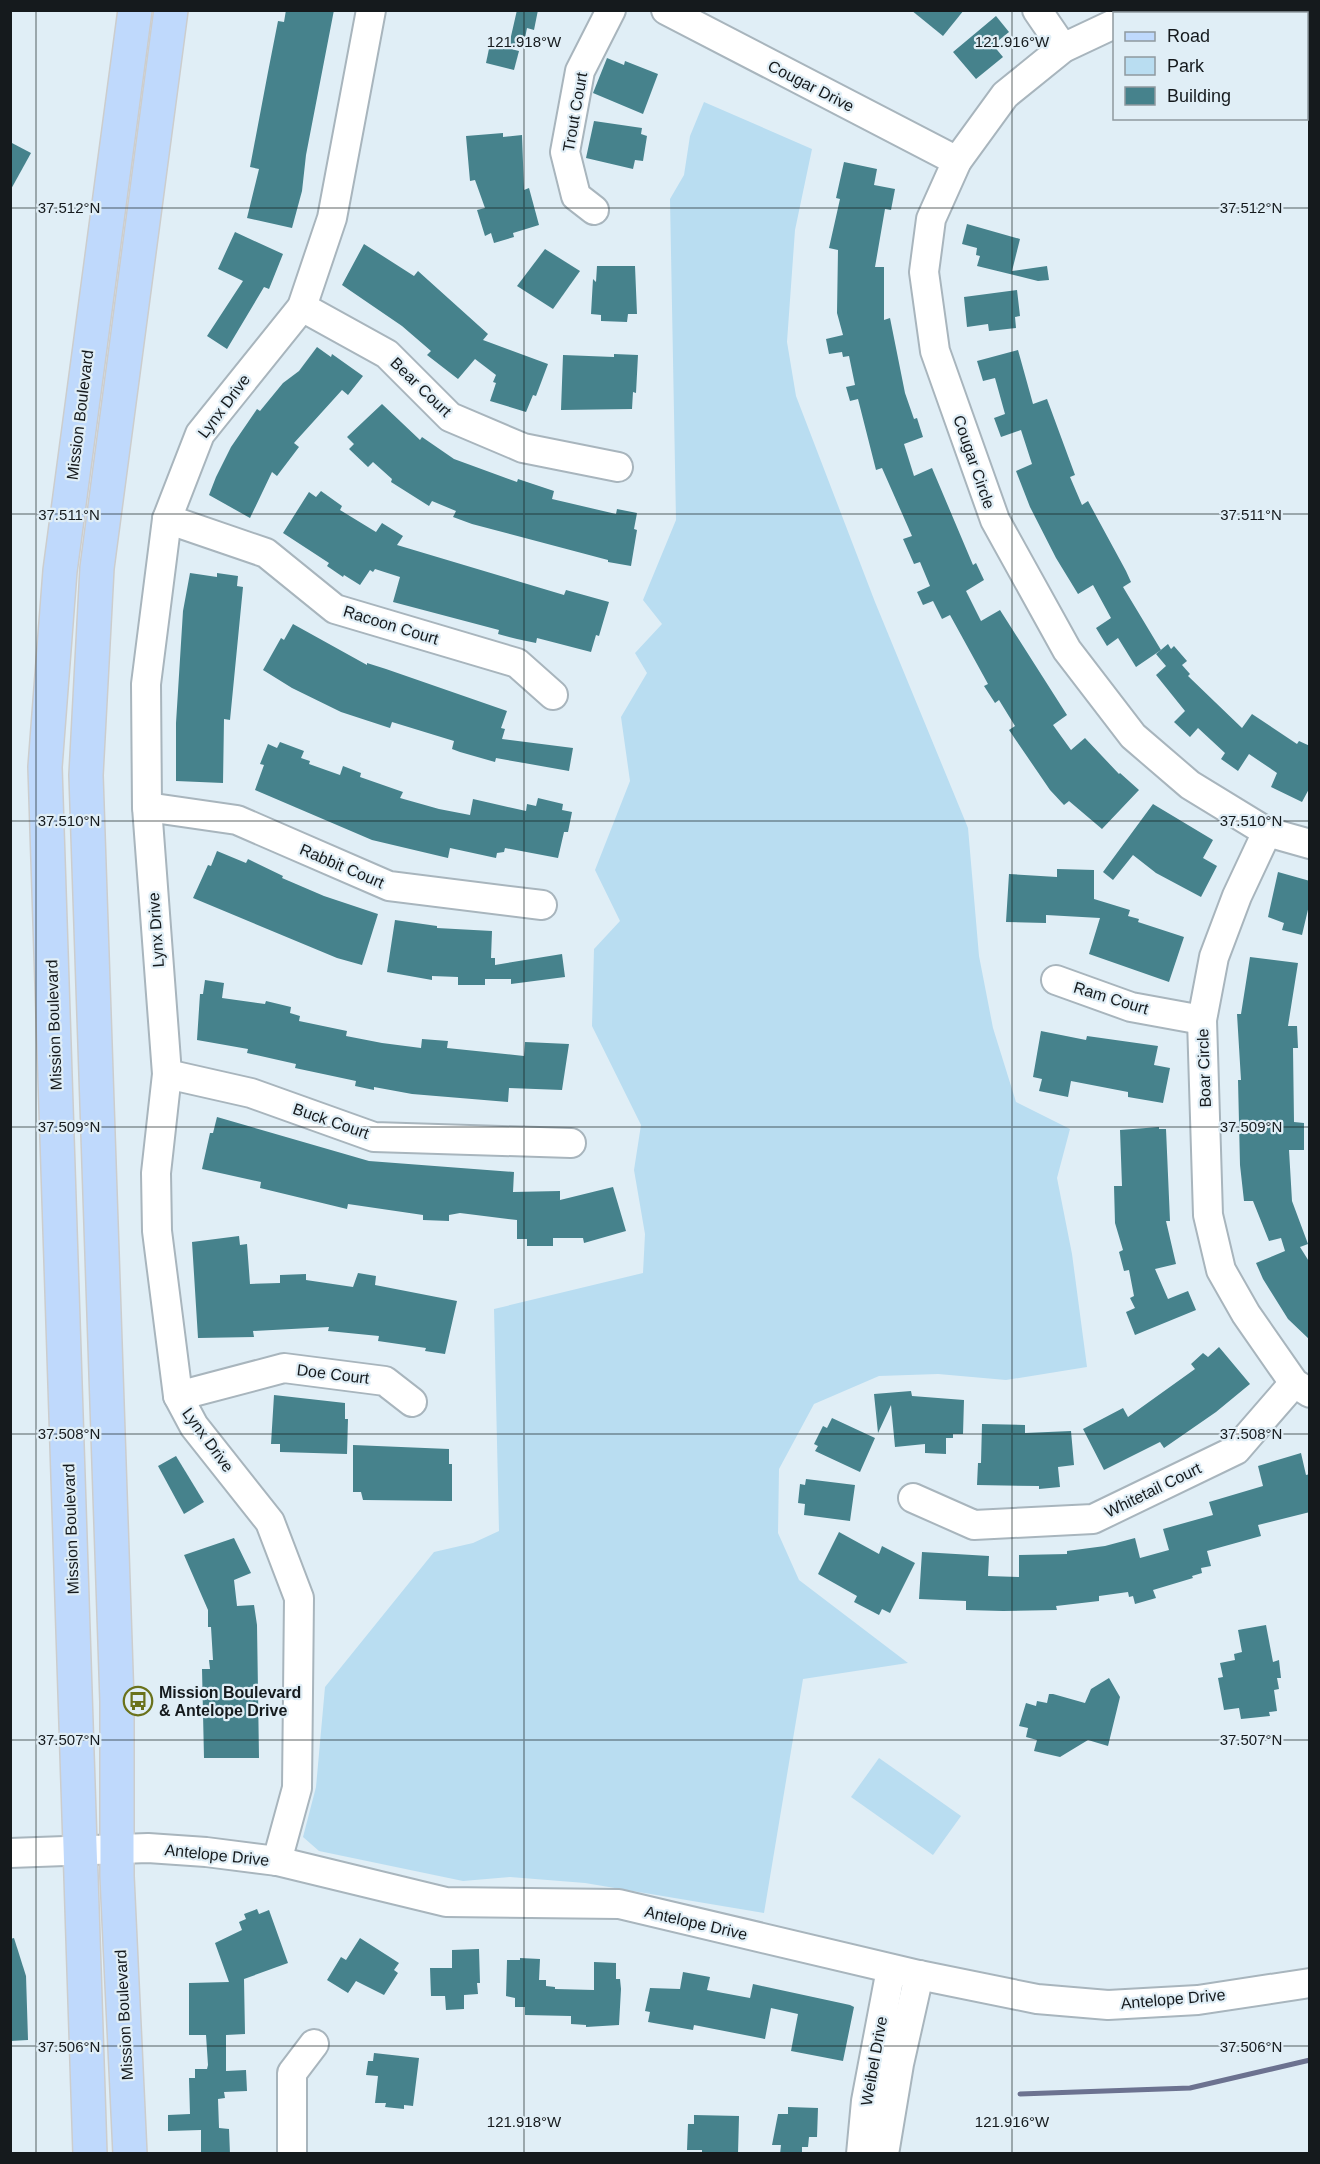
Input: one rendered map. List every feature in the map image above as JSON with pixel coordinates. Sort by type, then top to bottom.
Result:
[{"type":"main road","name":"Mission Boulevard","points":[[90,2154],[45,767],[60,571],[135,10]]},
{"type":"main road","name":"Mission Boulevard","points":[[130,2154],[117,1850],[117,1690],[86,775],[97,568],[171,10]]},
{"type":"street","name":"Lynx Drive","points":[[277,1861],[297,1788],[299,1598],[270,1522],[194,1426],[178,1396],[157,1231],[156,1173],[166,1074],[147,807],[146,684],[168,519],[200,434],[302,307],[332,218],[371,10]]},
{"type":"street","name":"Trout Court","points":[[594,210],[576,196],[565,152],[580,71],[611,10]]},
{"type":"street","name":"Cougar Drive","points":[[666,10],[957,161]]},
{"type":"street","points":[[1037,10],[1063,48]]},
{"type":"street","name":"Cougar Circle","points":[[1113,24],[1063,48],[1005,95],[957,161],[931,219],[924,272],[935,351],[995,520],[1066,650],[1133,736],[1190,785],[1267,832],[1310,844]]},
{"type":"street","name":"Bear Court","points":[[302,307],[387,354],[450,417],[523,448],[618,467]]},
{"type":"street","name":"Racoon Court","points":[[168,519],[266,553],[335,609],[517,663],[553,694]]},
{"type":"street","name":"Rabbit Court","points":[[147,807],[237,820],[389,886],[542,905]]},
{"type":"street","name":"Boar Circle","points":[[1267,832],[1237,896],[1214,957],[1202,1020],[1208,1215],[1221,1270],[1246,1314],[1302,1388]]},
{"type":"street","name":"Ram Court","points":[[1056,980],[1131,1007],[1202,1020]]},
{"type":"street","name":"Buck Court","points":[[166,1074],[251,1093],[375,1137],[572,1143]]},
{"type":"street","name":"Doe Court","points":[[178,1396],[284,1368],[385,1381],[412,1402]]},
{"type":"street","name":"Whitetail Court","points":[[913,1498],[974,1525],[1093,1518],[1236,1450],[1302,1388]]},
{"type":"street","name":"Antelope Drive","points":[[10,1853],[148,1848],[277,1861],[446,1902],[619,1904],[891,1969],[1037,1999],[1108,2004],[1198,2000],[1310,1983]]},
{"type":"street","name":"Weibel Drive","points":[[861,2154],[866,2101],[891,1969]]},
{"type":"street","name":"Weibel Drive","points":[[884,2154],[898,2064],[919,1975]]},
{"type":"street","points":[[292,2154],[292,2073],[314,2044]]},
{"type":"green space","points":[[704,102],[812,149],[795,230],[787,342],[796,396],[875,602],[968,828],[979,956],[993,1028],[1016,1102],[1070,1129],[1057,1178],[1072,1254],[1087,1367],[1006,1380],[938,1374],[879,1376],[814,1404],[779,1469],[778,1533],[799,1580],[908,1663],[803,1679],[764,1913],[585,1883],[510,1877],[463,1881],[319,1851],[303,1837],[316,1787],[325,1687],[434,1552],[473,1543],[499,1531],[494,1309],[643,1273],[645,1234],[634,1170],[641,1125],[592,1026],[594,949],[620,921],[595,870],[630,781],[621,717],[647,673],[635,653],[662,624],[643,600],[676,520],[670,199],[684,175],[690,136]]},
{"type":"green space","points":[[879,1758],[961,1816],[933,1855],[851,1797]]},
{"type":"building","points":[[286,10],[334,10],[306,155],[302,191],[292,228],[247,218],[259,169],[250,167],[278,21],[284,22]]},
{"type":"building","points":[[517,10],[538,10],[534,30],[527,28],[523,48],[509,45]]},
{"type":"building","points":[[911,10],[964,10],[943,36]]},
{"type":"building","points":[[996,16],[1009,32],[993,45],[1003,57],[976,79],[953,52]]},
{"type":"building","points":[[490,44],[519,51],[514,70],[486,63]]},
{"type":"building","points":[[607,58],[624,65],[625,61],[658,74],[643,114],[593,93]]},
{"type":"building","points":[[594,121],[642,128],[641,134],[647,136],[643,161],[635,160],[633,169],[586,158]]},
{"type":"building","points":[[503,133],[503,137],[522,135],[524,190],[529,188],[539,225],[513,233],[514,237],[494,243],[491,233],[485,236],[477,210],[485,208],[475,180],[470,181],[466,136]]},
{"type":"building","points":[[10,142],[31,153],[10,191]]},
{"type":"building","points":[[844,162],[877,169],[874,185],[895,189],[891,210],[885,209],[875,267],[884,267],[884,320],[890,318],[905,393],[923,437],[904,444],[914,476],[932,468],[973,565],[976,563],[984,580],[966,591],[981,621],[1000,610],[1067,715],[1053,725],[1071,750],[1085,738],[1119,774],[1139,790],[1102,829],[1069,801],[1064,805],[1050,790],[1009,730],[1015,726],[999,700],[995,703],[984,686],[988,684],[950,615],[942,619],[933,601],[923,605],[917,592],[930,586],[920,562],[914,564],[903,539],[912,536],[882,468],[876,470],[858,399],[850,401],[846,387],[855,385],[849,356],[843,357],[842,352],[829,354],[826,339],[843,335],[837,313],[838,250],[829,248],[840,199],[836,198]]},
{"type":"building","points":[[967,224],[1020,239],[1012,271],[1047,266],[1049,280],[1038,281],[977,266],[980,256],[976,255],[977,248],[962,244]]},
{"type":"building","points":[[235,232],[283,254],[269,289],[264,287],[227,349],[207,336],[243,281],[218,269]]},
{"type":"building","points":[[364,244],[414,276],[418,271],[488,334],[483,340],[548,364],[536,396],[533,395],[526,412],[490,401],[496,375],[475,359],[458,379],[427,355],[431,351],[402,326],[342,285]]},
{"type":"building","points":[[545,249],[580,271],[553,309],[517,286]]},
{"type":"building","points":[[597,266],[635,266],[637,314],[628,314],[627,322],[601,321],[601,315],[591,314],[593,279],[596,282]]},
{"type":"building","points":[[1017,290],[1020,316],[1015,317],[1016,328],[989,331],[988,324],[967,327],[964,297]]},
{"type":"building","points":[[317,347],[331,357],[332,354],[363,376],[348,395],[342,390],[294,443],[299,447],[277,476],[272,472],[250,518],[209,495],[216,477],[231,447],[257,409],[260,411],[283,383],[299,371]]},
{"type":"building","points":[[1018,350],[1033,404],[1047,399],[1075,475],[1070,477],[1082,505],[1088,501],[1131,582],[1123,587],[1161,650],[1136,667],[1118,638],[1107,646],[1096,628],[1111,618],[1093,585],[1078,594],[1056,558],[1030,507],[1016,471],[1032,464],[1021,430],[1001,437],[994,418],[1005,414],[995,378],[983,381],[977,361]]},
{"type":"building","points":[[614,354],[638,355],[636,393],[633,392],[632,409],[561,410],[563,355],[614,357]]},
{"type":"building","points":[[382,404],[420,440],[422,437],[454,459],[517,482],[518,479],[554,491],[552,499],[616,514],[617,509],[637,513],[634,529],[637,530],[631,566],[608,562],[608,560],[472,524],[453,517],[456,511],[432,501],[429,506],[391,482],[392,479],[373,462],[368,467],[349,449],[354,444],[347,437]]},
{"type":"building","points":[[321,491],[342,506],[340,510],[376,532],[382,523],[403,536],[397,545],[564,595],[566,590],[609,602],[599,636],[596,635],[591,652],[537,638],[536,643],[517,639],[498,634],[499,630],[393,602],[400,577],[375,569],[373,572],[370,570],[360,585],[344,575],[343,577],[327,566],[329,563],[283,533],[309,492],[316,497]]},
{"type":"building","points":[[190,573],[217,577],[217,573],[238,576],[237,586],[243,587],[230,720],[224,719],[223,783],[176,781],[176,723],[183,611]]},
{"type":"building","points":[[293,624],[367,665],[367,663],[386,669],[507,711],[501,728],[505,729],[502,739],[573,748],[569,771],[496,758],[495,762],[460,752],[452,749],[454,741],[392,722],[390,728],[341,712],[292,688],[263,670],[281,638],[284,640]]},
{"type":"building","points":[[1168,644],[1171,649],[1174,646],[1187,661],[1182,665],[1190,674],[1188,676],[1242,728],[1252,714],[1297,744],[1299,741],[1310,746],[1310,787],[1302,802],[1271,787],[1277,773],[1249,754],[1238,771],[1221,759],[1225,753],[1198,728],[1190,737],[1174,722],[1185,711],[1156,675],[1166,666],[1156,654]]},
{"type":"building","points":[[280,742],[304,751],[301,758],[310,761],[309,764],[340,775],[343,766],[361,773],[360,777],[403,792],[400,798],[439,809],[470,815],[473,799],[526,811],[527,804],[536,806],[538,798],[563,804],[562,810],[572,812],[568,832],[564,832],[558,858],[505,848],[504,852],[497,853],[496,858],[450,848],[448,858],[372,840],[255,790],[264,765],[260,764],[268,744],[277,748]]},
{"type":"building","points":[[1153,804],[1213,840],[1203,858],[1217,866],[1201,897],[1156,873],[1133,855],[1113,880],[1103,872]]},
{"type":"building","points":[[217,851],[246,863],[248,859],[283,876],[282,878],[324,896],[378,914],[362,965],[337,958],[193,898]]},
{"type":"building","points":[[1057,869],[1094,870],[1094,899],[1130,910],[1128,916],[1139,919],[1138,922],[1184,937],[1169,982],[1089,954],[1100,918],[1046,915],[1046,923],[1006,922],[1009,874],[1057,877]]},
{"type":"building","points":[[1278,872],[1310,881],[1310,901],[1302,935],[1282,930],[1284,923],[1268,917]]},
{"type":"building","points":[[395,920],[437,926],[437,928],[492,931],[491,958],[495,958],[495,965],[562,954],[565,977],[511,984],[511,979],[485,979],[485,985],[458,985],[458,977],[432,976],[432,980],[387,972]]},
{"type":"building","points":[[1250,957],[1298,963],[1288,1026],[1297,1026],[1298,1048],[1293,1048],[1294,1122],[1304,1123],[1304,1150],[1289,1150],[1292,1201],[1308,1244],[1300,1247],[1310,1263],[1310,1340],[1288,1319],[1263,1279],[1256,1263],[1285,1251],[1281,1238],[1269,1241],[1253,1201],[1244,1201],[1240,1165],[1238,1080],[1241,1080],[1237,1014],[1241,1014]]},
{"type":"building","points":[[205,980],[224,983],[222,998],[265,1004],[266,1001],[291,1007],[290,1013],[300,1016],[299,1021],[347,1031],[346,1036],[382,1043],[421,1048],[422,1039],[448,1041],[447,1048],[524,1056],[525,1042],[569,1044],[562,1090],[509,1088],[508,1102],[412,1094],[374,1087],[374,1090],[355,1086],[356,1081],[295,1068],[296,1064],[247,1053],[248,1049],[197,1040],[200,994],[203,994]]},
{"type":"building","points":[[1041,1031],[1086,1040],[1087,1036],[1158,1046],[1154,1065],[1170,1068],[1163,1103],[1128,1097],[1128,1092],[1071,1081],[1068,1097],[1039,1091],[1042,1079],[1033,1077]]},
{"type":"building","points":[[217,1117],[369,1161],[514,1172],[513,1192],[560,1191],[560,1200],[613,1187],[626,1231],[584,1243],[583,1238],[553,1238],[553,1246],[527,1246],[527,1239],[517,1239],[517,1220],[460,1213],[449,1215],[449,1221],[423,1220],[423,1215],[348,1204],[347,1209],[260,1188],[261,1182],[202,1169],[210,1133],[213,1133]]},
{"type":"building","points":[[1159,1127],[1159,1129],[1166,1129],[1170,1221],[1166,1221],[1176,1264],[1155,1269],[1168,1299],[1188,1291],[1196,1310],[1135,1335],[1126,1312],[1135,1308],[1130,1298],[1134,1296],[1129,1270],[1124,1271],[1119,1252],[1123,1250],[1115,1223],[1114,1186],[1122,1186],[1120,1130]]},
{"type":"building","points":[[239,1236],[240,1245],[247,1244],[250,1284],[280,1283],[280,1275],[306,1274],[306,1280],[353,1287],[358,1273],[376,1276],[375,1285],[457,1301],[445,1354],[425,1351],[426,1348],[378,1341],[379,1336],[328,1331],[329,1327],[253,1331],[254,1337],[198,1338],[192,1242]]},
{"type":"building","points":[[1219,1347],[1250,1384],[1216,1412],[1164,1448],[1160,1442],[1104,1470],[1083,1429],[1123,1408],[1128,1417],[1195,1369],[1191,1364],[1203,1353],[1208,1357]]},
{"type":"building","points":[[911,1391],[912,1396],[964,1400],[963,1434],[953,1434],[953,1438],[946,1438],[946,1454],[925,1453],[925,1444],[895,1447],[891,1405],[878,1433],[874,1394]]},
{"type":"building","points":[[274,1395],[345,1403],[345,1419],[348,1419],[347,1454],[280,1452],[280,1444],[271,1444]]},
{"type":"building","points":[[832,1418],[875,1438],[860,1472],[815,1451],[818,1446],[814,1444],[823,1426],[827,1428]]},
{"type":"building","points":[[982,1424],[1025,1425],[1025,1433],[1071,1431],[1074,1465],[1058,1467],[1060,1487],[1039,1489],[1039,1486],[977,1485],[978,1463],[981,1463]]},
{"type":"building","points":[[353,1445],[449,1449],[449,1464],[452,1464],[452,1501],[363,1500],[361,1492],[353,1492]]},
{"type":"building","points":[[1301,1453],[1306,1475],[1310,1474],[1310,1512],[1258,1525],[1261,1536],[1207,1551],[1211,1566],[1201,1568],[1202,1573],[1192,1576],[1193,1578],[1153,1590],[1156,1598],[1135,1604],[1133,1596],[1129,1597],[1128,1592],[1099,1596],[1099,1601],[1056,1606],[1057,1610],[1003,1611],[966,1610],[966,1601],[919,1599],[922,1552],[989,1556],[988,1576],[1019,1577],[1019,1555],[1067,1554],[1067,1551],[1105,1546],[1135,1538],[1140,1558],[1169,1550],[1163,1529],[1213,1515],[1209,1502],[1263,1486],[1258,1466]]},
{"type":"building","points":[[176,1456],[204,1502],[184,1514],[158,1466]]},
{"type":"building","points":[[806,1479],[855,1485],[850,1521],[804,1515],[805,1504],[798,1503],[800,1484],[805,1485]]},
{"type":"building","points":[[839,1532],[879,1554],[882,1546],[915,1563],[890,1613],[882,1609],[879,1615],[854,1602],[857,1596],[818,1574]]},
{"type":"building","points":[[234,1538],[251,1573],[234,1580],[237,1606],[254,1605],[257,1625],[259,1758],[204,1758],[202,1669],[210,1669],[209,1660],[213,1660],[211,1627],[208,1627],[208,1610],[184,1555]]},
{"type":"building","points":[[1266,1625],[1273,1662],[1279,1660],[1281,1678],[1277,1678],[1279,1689],[1274,1690],[1277,1711],[1269,1712],[1270,1716],[1241,1719],[1239,1708],[1224,1710],[1218,1678],[1223,1677],[1220,1663],[1235,1660],[1234,1654],[1242,1652],[1238,1630]]},
{"type":"building","points":[[1109,1678],[1120,1697],[1108,1746],[1088,1740],[1060,1757],[1034,1751],[1037,1740],[1026,1737],[1028,1728],[1019,1726],[1026,1703],[1036,1706],[1037,1701],[1047,1703],[1049,1694],[1053,1694],[1085,1703],[1091,1689]]},
{"type":"building","points":[[257,1909],[259,1914],[269,1910],[288,1963],[244,1979],[245,2034],[226,2035],[226,2071],[246,2070],[247,2091],[224,2092],[225,2098],[218,2099],[219,2128],[229,2129],[230,2154],[201,2154],[201,2130],[168,2131],[168,2115],[190,2114],[189,2078],[195,2078],[195,2069],[207,2069],[208,2065],[206,2035],[189,2035],[189,1983],[229,1982],[215,1943],[242,1930],[239,1922],[246,1919],[244,1914]]},
{"type":"building","points":[[14,1938],[26,1976],[28,2040],[10,2041],[10,1939]]},
{"type":"building","points":[[360,1938],[399,1963],[394,1970],[398,1973],[384,1995],[356,1981],[348,1993],[327,1980],[341,1957],[346,1960]]},
{"type":"building","points":[[479,1949],[478,1994],[464,1995],[464,2009],[446,2010],[445,1996],[431,1996],[430,1968],[452,1968],[452,1950]]},
{"type":"building","points":[[520,1958],[540,1959],[539,1980],[546,1980],[546,1986],[555,1987],[555,1989],[594,1990],[594,1962],[616,1963],[616,1979],[620,1979],[621,1989],[619,2025],[586,2027],[586,2025],[571,2024],[571,2016],[525,2015],[525,2007],[515,2007],[515,1998],[506,1996],[507,1960],[520,1960]]},
{"type":"building","points":[[683,1972],[710,1977],[707,1990],[750,1998],[753,1984],[854,2007],[843,2061],[791,2051],[798,2014],[771,2008],[765,2039],[694,2025],[693,2030],[648,2022],[650,2012],[645,2011],[650,1988],[680,1989]]},
{"type":"building","points":[[374,2053],[419,2058],[413,2106],[404,2105],[404,2109],[385,2107],[386,2103],[375,2103],[378,2076],[366,2075],[368,2061],[373,2061]]},
{"type":"building","points":[[788,2107],[818,2108],[817,2137],[809,2137],[808,2147],[802,2147],[802,2154],[780,2154],[781,2145],[772,2145],[778,2114],[788,2114]]},
{"type":"building","points":[[694,2115],[739,2116],[738,2154],[702,2154],[702,2150],[687,2150],[688,2124],[694,2124]]},
{"type":"waterway","points":[[1020,2094],[1190,2088],[1310,2060]]},
{"type":"place","name":"Mission Boulevard & Antelope Drive","points":[[138,1701]]}]
